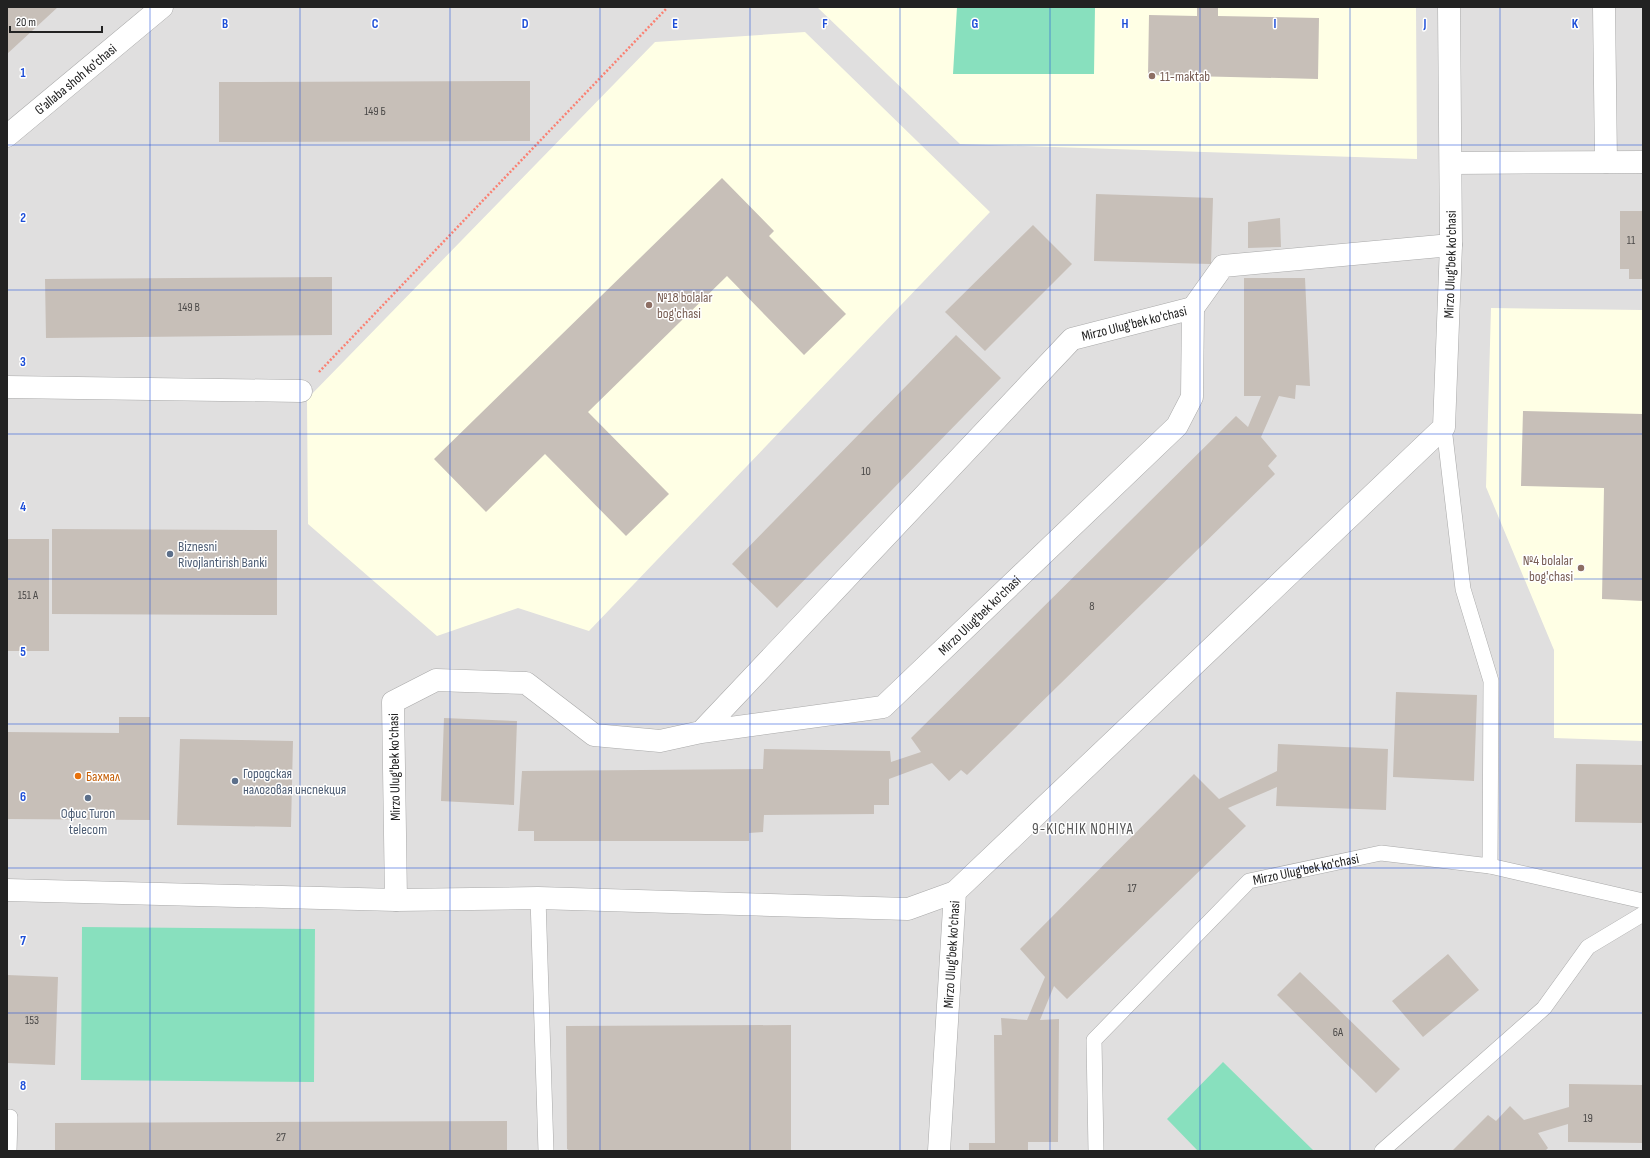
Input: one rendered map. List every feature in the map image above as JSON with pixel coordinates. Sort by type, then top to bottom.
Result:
[{"type":"street","name":"G'allaba shoh ko'chasi","points":[[7,136],[162,7]]},
{"type":"street","name":"Mirzo Ulug'bek ko'chasi","points":[[939,1151],[955,892],[1444,427],[1451,163],[1449,7]]},
{"type":"street","points":[[1604,7],[1606,162]]},
{"type":"street","points":[[1451,163],[1643,162]]},
{"type":"street","points":[[1193,308],[1223,266],[1450,245]]},
{"type":"street","name":"Mirzo Ulug'bek ko'chasi","points":[[396,900],[393,702],[436,680],[526,682],[594,735],[660,741],[701,732],[883,707],[1177,426],[1192,397],[1193,308],[1072,339],[701,732]]},
{"type":"street","points":[[7,387],[301,391]]},
{"type":"street","points":[[7,890],[396,900],[538,898],[908,909],[955,892]]},
{"type":"lane","points":[[1444,427],[1463,590],[1491,681],[1490,866]]},
{"type":"lane","name":"Mirzo Ulug'bek ko'chasi","points":[[1096,1151],[1094,1040],[1249,881],[1381,854],[1490,866],[1643,901]]},
{"type":"lane","points":[[538,898],[546,1151]]},
{"type":"lane","points":[[1382,1151],[1544,1008],[1588,947],[1643,914]]},
{"type":"lane","points":[[9,1151],[10,1117]]},
{"type":"path","points":[[301,391],[666,7]]},
{"type":"shaded area","points":[[7,7],[1643,7],[1643,1151],[7,1151]]},
{"type":"shaded area","name":"11-maktab","points":[[817,7],[1416,7],[1417,159],[960,144]]},
{"type":"shaded area","name":"№18 bolalar bog'chasi","points":[[805,32],[990,212],[589,631],[518,608],[437,636],[308,524],[307,399],[655,42]]},
{"type":"shaded area","name":"№4 bolalar bog'chasi","points":[[1491,308],[1643,310],[1643,741],[1554,738],[1554,650],[1486,487]]},
{"type":"green space","points":[[957,7],[1095,7],[1094,74],[953,74]]},
{"type":"green space","points":[[82,927],[315,929],[314,1082],[81,1080]]},
{"type":"green space","points":[[1223,1062],[1314,1151],[1198,1151],[1167,1119]]},
{"type":"building","points":[[7,7],[58,7],[7,54]]},
{"type":"building","points":[[1197,7],[1218,7],[1218,16],[1319,18],[1318,79],[1148,75],[1149,15],[1197,16]]},
{"type":"building","points":[[530,81],[530,141],[219,142],[219,82]]},
{"type":"building","points":[[722,178],[774,231],[769,236],[846,314],[804,355],[727,276],[588,412],[669,494],[626,536],[545,454],[486,512],[434,459]]},
{"type":"building","points":[[1096,194],[1213,198],[1211,264],[1094,261]]},
{"type":"building","points":[[1620,211],[1643,211],[1643,279],[1629,279],[1629,269],[1620,269]]},
{"type":"building","points":[[1280,218],[1281,247],[1248,248],[1248,222]]},
{"type":"building","points":[[1033,225],[1072,264],[985,351],[945,312]]},
{"type":"building","points":[[332,277],[332,335],[46,338],[45,279]]},
{"type":"building","points":[[1244,278],[1305,278],[1310,386],[1296,385],[1295,399],[1279,396],[1261,437],[1277,456],[1268,466],[1275,474],[967,775],[961,770],[949,781],[932,763],[889,779],[889,805],[874,805],[874,814],[764,815],[763,832],[749,833],[749,841],[534,841],[534,831],[518,831],[522,771],[763,769],[764,749],[890,751],[891,762],[921,752],[911,738],[1236,416],[1248,427],[1261,396],[1244,396]]},
{"type":"building","points":[[956,335],[1001,378],[777,608],[732,564]]},
{"type":"building","points":[[1523,411],[1643,414],[1643,601],[1602,599],[1604,488],[1521,486]]},
{"type":"building","points":[[52,529],[277,530],[277,615],[52,614]]},
{"type":"building","points":[[7,539],[49,539],[49,651],[7,651]]},
{"type":"building","points":[[1396,692],[1477,695],[1474,781],[1393,777]]},
{"type":"building","name":"Бахмал","points":[[119,717],[150,717],[150,820],[7,819],[7,732],[119,733]]},
{"type":"building","points":[[444,718],[517,721],[514,805],[441,801]]},
{"type":"building","points":[[180,739],[293,741],[291,827],[177,825]]},
{"type":"building","points":[[1278,744],[1388,749],[1386,810],[1276,806],[1277,787],[1228,808],[1246,826],[1067,999],[1054,986],[1040,1020],[1059,1019],[1058,1142],[1028,1142],[1028,1151],[969,1151],[969,1143],[995,1143],[994,1035],[1002,1035],[1001,1018],[1027,1020],[1045,977],[1020,949],[1194,774],[1219,799],[1277,771]]},
{"type":"building","points":[[1576,764],[1643,765],[1643,823],[1575,822]]},
{"type":"building","points":[[1448,954],[1479,990],[1423,1037],[1392,1001]]},
{"type":"building","points":[[1300,972],[1400,1069],[1376,1093],[1277,995]]},
{"type":"building","points":[[7,975],[58,977],[55,1065],[7,1063]]},
{"type":"building","points":[[791,1025],[791,1151],[570,1151],[567,1149],[566,1026]]},
{"type":"building","points":[[1569,1084],[1643,1085],[1643,1143],[1568,1142],[1568,1124],[1538,1133],[1548,1148],[1545,1151],[1452,1151],[1488,1115],[1496,1121],[1510,1106],[1524,1120],[1569,1107]]},
{"type":"building","points":[[507,1121],[507,1151],[55,1151],[55,1123]]},
{"type":"place","name":"11-maktab","points":[[1152,76]]},
{"type":"place","name":"№18 bolalar bog'chasi","points":[[649,305]]},
{"type":"place","name":"Biznesni Rivojlantirish Banki","points":[[170,554]]},
{"type":"place","name":"№4 bolalar bog'chasi","points":[[1581,568]]},
{"type":"place","name":"Бахмал","points":[[78,776]]},
{"type":"place","name":"Городская налоговая инспекция","points":[[235,781]]},
{"type":"place","name":"Офис Turon telecom","points":[[88,798]]},
{"type":"district","name":"9-KICHIK NOHIYA","points":[[1083,829]]}]
